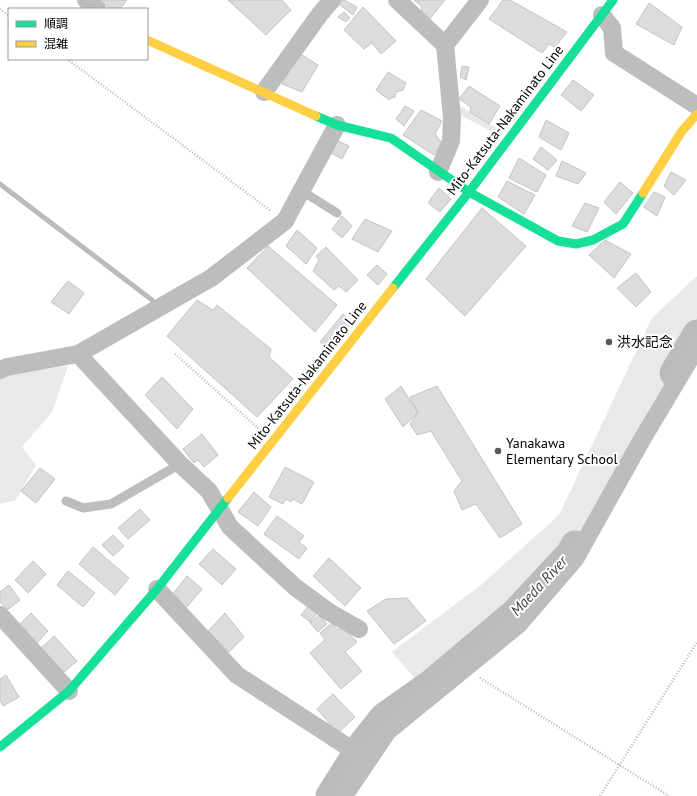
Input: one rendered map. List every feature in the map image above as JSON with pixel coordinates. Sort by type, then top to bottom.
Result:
[{"type":"main road","name":"Mito-Katsuta-Nakaminato Line","points":[[0,747],[69,691],[114,641],[157,589],[469,192],[613,0]]},
{"type":"main road","points":[[148,40],[337,125],[391,138],[438,172],[469,192],[558,241],[576,244],[593,240],[623,224],[682,131],[697,114]]},
{"type":"street","points":[[86,0],[96,8]]},
{"type":"street","points":[[264,92],[320,14],[332,0]]},
{"type":"street","points":[[397,0],[445,45],[452,117],[451,141],[438,172]]},
{"type":"street","points":[[445,45],[480,0]]},
{"type":"street","points":[[602,15],[612,28],[614,53],[697,106]]},
{"type":"street","points":[[0,370],[7,367],[78,354],[212,278],[284,221],[337,125]]},
{"type":"street","points":[[344,796],[388,731],[518,624],[575,559],[640,443],[697,347]]},
{"type":"street","points":[[78,354],[180,464],[209,491],[230,527],[295,587],[328,612],[360,629]]},
{"type":"street","points":[[157,589],[237,675],[351,749]]},
{"type":"street","points":[[0,615],[69,691]]},
{"type":"lane","points":[[302,190],[337,213]]},
{"type":"lane","points":[[66,501],[83,508],[112,504],[180,464]]},
{"type":"path","points":[[0,9],[8,15]]},
{"type":"path","points":[[68,60],[284,221]]},
{"type":"path","points":[[174,354],[272,441]]},
{"type":"path","points":[[600,796],[697,642]]},
{"type":"path","points":[[464,668],[669,796]]},
{"type":"shaded area","points":[[457,104],[496,128],[494,133],[462,116],[455,116]]},
{"type":"shaded area","points":[[697,276],[697,328],[570,554],[424,689],[392,652],[481,585],[559,515],[652,318]]},
{"type":"shaded area","points":[[68,366],[52,412],[22,447],[36,465],[16,500],[0,504],[0,377],[8,374]]},
{"type":"building","points":[[100,0],[127,0],[121,8],[109,8]]},
{"type":"building","points":[[228,0],[282,0],[291,10],[266,35]]},
{"type":"building","points":[[341,0],[344,0],[357,7],[353,15],[339,4]]},
{"type":"building","points":[[414,0],[445,0],[428,21],[421,14],[422,7]]},
{"type":"building","points":[[503,0],[510,0],[567,32],[555,47],[549,44],[542,53],[489,19]]},
{"type":"building","points":[[649,3],[682,27],[674,45],[636,24]]},
{"type":"building","points":[[363,7],[396,41],[381,54],[372,43],[364,49],[344,30]]},
{"type":"building","points":[[344,12],[350,18],[346,22],[338,17]]},
{"type":"building","points":[[299,53],[318,65],[302,92],[282,84]]},
{"type":"building","points":[[462,66],[469,67],[466,80],[460,77]]},
{"type":"building","points":[[388,72],[406,83],[403,90],[396,92],[395,97],[389,100],[376,90]]},
{"type":"building","points":[[573,80],[594,95],[581,111],[561,95]]},
{"type":"building","points":[[469,86],[500,106],[489,124],[470,112],[471,107],[459,99]]},
{"type":"building","points":[[405,106],[414,111],[404,126],[396,119]]},
{"type":"building","points":[[421,110],[442,121],[435,134],[442,143],[434,155],[403,135]]},
{"type":"building","points":[[546,120],[569,133],[561,150],[539,137]]},
{"type":"building","points":[[338,141],[349,146],[342,159],[331,153]]},
{"type":"building","points":[[541,147],[557,160],[548,170],[533,159]]},
{"type":"building","points":[[519,158],[546,175],[537,192],[509,178]]},
{"type":"building","points":[[562,161],[586,173],[578,184],[556,176]]},
{"type":"building","points":[[671,172],[686,180],[674,195],[664,186]]},
{"type":"building","points":[[507,181],[535,195],[524,214],[498,197]]},
{"type":"building","points":[[620,182],[633,193],[616,214],[604,202]]},
{"type":"building","points":[[439,188],[451,199],[440,212],[428,203]]},
{"type":"building","points":[[654,192],[665,197],[657,216],[644,207]]},
{"type":"building","points":[[585,203],[599,208],[587,232],[572,226]]},
{"type":"building","points":[[482,208],[526,246],[465,316],[426,279]]},
{"type":"building","points":[[342,216],[352,226],[342,238],[332,229]]},
{"type":"building","points":[[365,219],[392,231],[378,252],[352,239]]},
{"type":"building","points":[[297,230],[317,248],[306,264],[286,246]]},
{"type":"building","points":[[605,240],[631,254],[614,278],[589,255]]},
{"type":"building","points":[[268,246],[337,305],[315,332],[247,268]]},
{"type":"building","points":[[326,247],[358,280],[346,292],[339,286],[334,290],[313,271],[319,260],[316,256]]},
{"type":"building","points":[[377,265],[387,274],[378,285],[367,275]]},
{"type":"building","points":[[636,273],[651,292],[636,307],[617,288]]},
{"type":"building","points":[[68,281],[84,293],[69,314],[51,302]]},
{"type":"building","points":[[197,300],[213,310],[217,305],[271,349],[269,357],[293,379],[257,417],[167,336]]},
{"type":"building","points":[[343,314],[352,322],[330,349],[320,342]]},
{"type":"building","points":[[162,377],[193,409],[177,429],[145,395]]},
{"type":"building","points":[[401,386],[418,413],[403,427],[385,399]]},
{"type":"building","points":[[437,386],[522,524],[500,538],[476,504],[462,510],[454,491],[462,481],[431,431],[417,435],[410,424],[418,413],[410,397]]},
{"type":"building","points":[[202,434],[218,455],[204,467],[198,460],[194,463],[183,449]]},
{"type":"building","points":[[285,467],[314,482],[302,504],[293,499],[291,502],[286,499],[283,504],[269,497]]},
{"type":"building","points":[[40,468],[55,479],[36,503],[21,491]]},
{"type":"building","points":[[254,492],[271,507],[258,526],[238,512]]},
{"type":"building","points":[[140,509],[150,520],[128,539],[118,528]]},
{"type":"building","points":[[277,516],[304,536],[299,542],[307,548],[299,559],[264,534]]},
{"type":"building","points":[[113,535],[124,546],[113,556],[102,545]]},
{"type":"building","points":[[93,547],[129,578],[115,595],[79,564]]},
{"type":"building","points":[[213,549],[236,569],[222,585],[199,564]]},
{"type":"building","points":[[329,558],[361,588],[345,606],[313,576]]},
{"type":"building","points":[[33,561],[46,574],[28,593],[15,580]]},
{"type":"building","points":[[68,571],[95,593],[83,607],[57,585]]},
{"type":"building","points":[[187,576],[202,589],[186,608],[172,595]]},
{"type":"building","points":[[9,585],[20,600],[7,610],[0,602],[0,592]]},
{"type":"building","points":[[407,598],[426,621],[394,644],[367,611],[386,599]]},
{"type":"building","points":[[309,605],[318,612],[310,622],[301,615]]},
{"type":"building","points":[[31,613],[48,631],[36,644],[19,625]]},
{"type":"building","points":[[225,613],[244,637],[229,652],[208,631]]},
{"type":"building","points":[[319,615],[327,624],[318,632],[310,623]]},
{"type":"building","points":[[332,623],[338,630],[342,626],[357,642],[345,652],[362,671],[341,689],[310,653],[325,640],[320,633]]},
{"type":"building","points":[[54,636],[77,661],[64,672],[41,648]]},
{"type":"building","points":[[6,675],[19,697],[3,706],[0,700],[0,679]]},
{"type":"building","points":[[333,694],[355,717],[338,733],[317,709]]},
{"type":"waterway","points":[[0,184],[152,300]]},
{"type":"waterway","name":"Maeda River","points":[[674,373],[697,334]]},
{"type":"waterway","name":"Maeda River","points":[[330,796],[364,742],[384,717],[432,683],[515,613],[570,554],[575,545]]},
{"type":"traffic: fast","points":[[393,288],[469,192],[613,0]]},
{"type":"traffic: fast","points":[[316,116],[337,125],[391,138],[469,192],[558,241],[576,244],[593,240],[623,224],[643,193]]},
{"type":"traffic: fast","points":[[0,747],[69,691],[157,589],[228,498]]},
{"type":"traffic: slow","points":[[148,40],[316,116]]},
{"type":"traffic: slow","points":[[643,193],[682,131],[697,114]]},
{"type":"traffic: slow","points":[[228,498],[393,288]]},
{"type":"place","name":"洪水記念","points":[[609,342]]},
{"type":"place","name":"Yanakawa Elementary School","points":[[498,451]]}]
